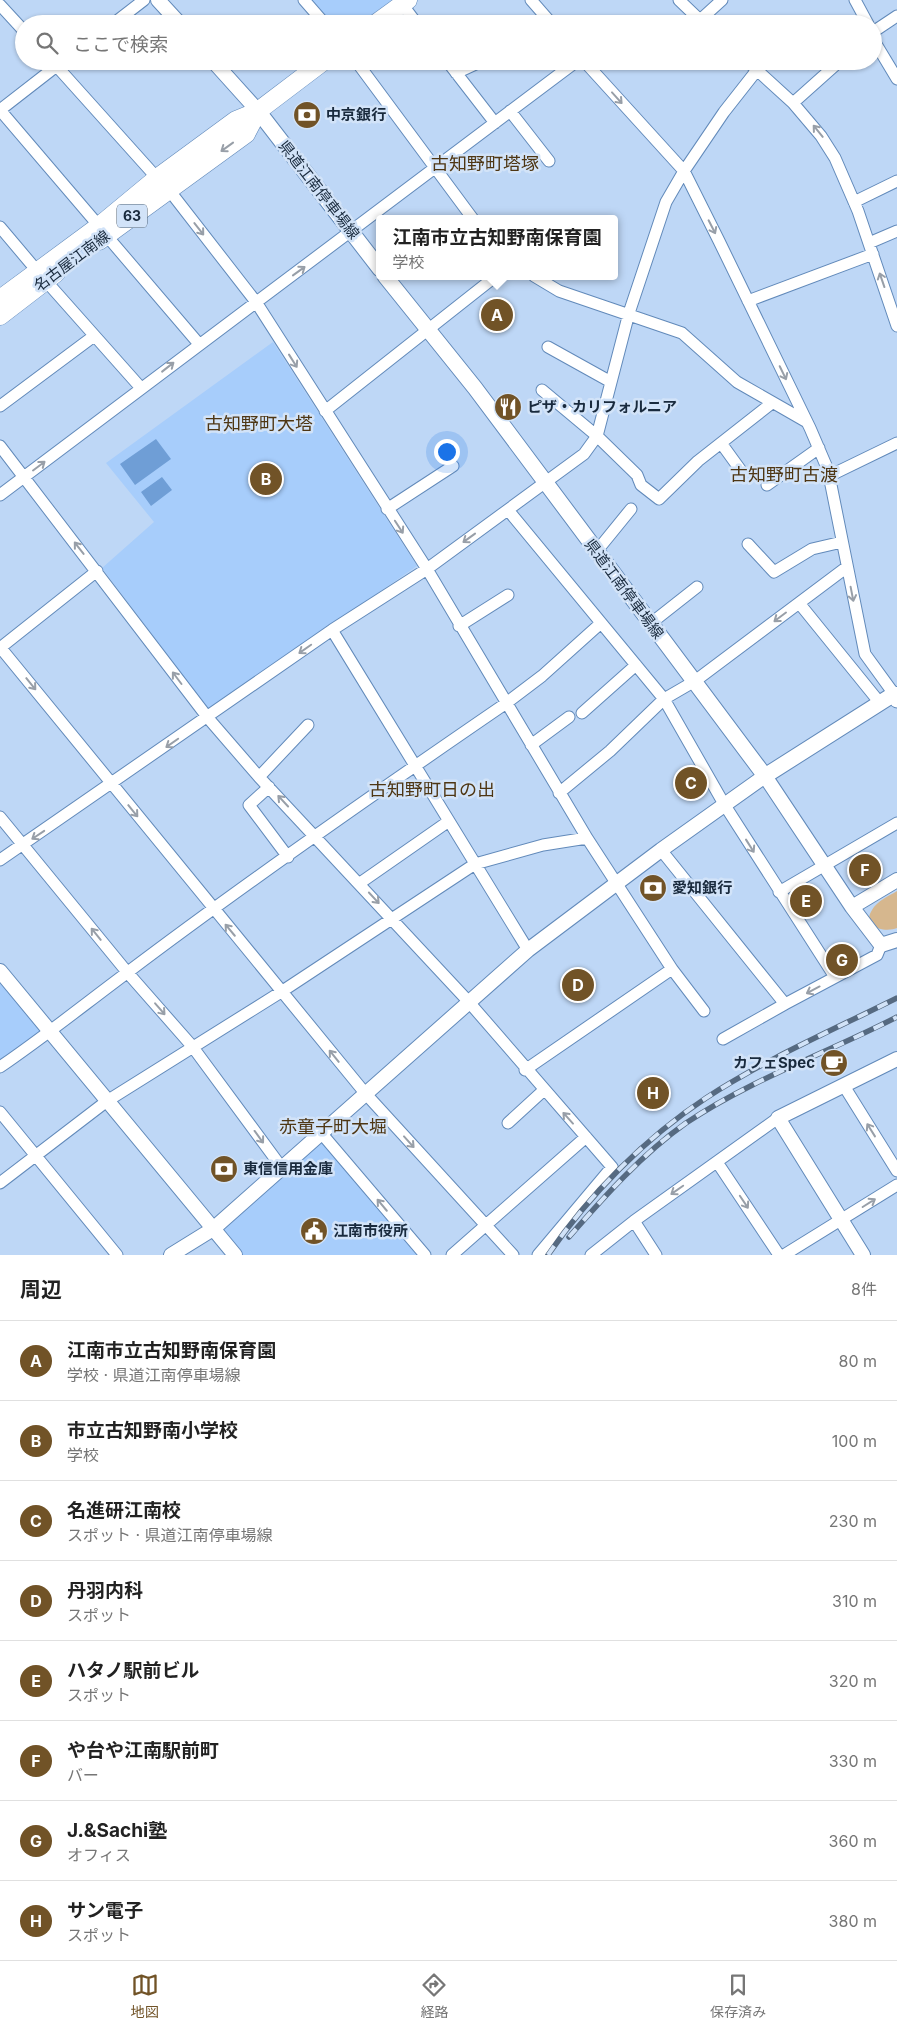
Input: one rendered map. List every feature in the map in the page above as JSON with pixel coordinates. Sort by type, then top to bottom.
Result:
[{"type":"main road","points":[[387,15],[405,2]]},
{"type":"main road","name":"名古屋江南線","points":[[0,316],[42,276],[163,184],[236,120],[258,111],[312,70]]},
{"type":"main road","name":"県道江南停車場線","points":[[258,111],[376,264]]},
{"type":"main road","name":"名古屋江南線","points":[[0,299],[42,276]]},
{"type":"main road","name":"県道江南停車場線","points":[[388,280],[427,331],[475,388],[765,776]]},
{"type":"main road","points":[[765,776],[880,703],[896,695]]},
{"type":"street","points":[[125,15],[144,0]]},
{"type":"street","points":[[158,0],[172,15]]},
{"type":"street","points":[[304,0],[317,15]]},
{"type":"street","points":[[531,0],[544,15]]},
{"type":"street","points":[[679,0],[695,15]]},
{"type":"street","points":[[708,15],[722,0]]},
{"type":"street","points":[[854,0],[863,15]]},
{"type":"street","points":[[405,2],[412,15]]},
{"type":"street","points":[[0,5],[15,21]]},
{"type":"street","points":[[882,26],[897,16]]},
{"type":"street","points":[[882,54],[897,79]]},
{"type":"street","points":[[49,70],[0,110],[199,344]]},
{"type":"street","points":[[63,70],[163,184],[256,302],[426,569],[586,838],[672,969],[704,1011]]},
{"type":"street","points":[[221,70],[258,111]]},
{"type":"street","points":[[363,70],[470,215]]},
{"type":"street","points":[[454,70],[495,123]]},
{"type":"street","points":[[456,73],[462,70]]},
{"type":"street","points":[[0,495],[565,70]]},
{"type":"street","points":[[592,70],[684,171],[807,422],[829,476],[864,654],[896,695]]},
{"type":"street","points":[[0,860],[208,718],[332,630],[426,569],[584,454],[597,436],[629,313],[666,202],[684,171],[724,112],[757,70],[793,103],[821,136],[835,158],[854,202],[896,319]]},
{"type":"street","points":[[793,103],[830,70]]},
{"type":"street","points":[[510,112],[549,162]]},
{"type":"street","points":[[854,202],[897,181]]},
{"type":"street","points":[[0,227],[141,388]]},
{"type":"street","points":[[748,301],[871,248],[897,231]]},
{"type":"street","points":[[325,411],[491,280]]},
{"type":"street","points":[[541,280],[560,290],[682,333],[737,382],[807,422]]},
{"type":"street","points":[[0,406],[94,336]]},
{"type":"street","points":[[548,347],[611,382]]},
{"type":"street","points":[[542,390],[597,436],[637,475],[641,485],[659,499],[698,460],[772,402]]},
{"type":"street","points":[[721,443],[742,472]]},
{"type":"street","points":[[829,476],[897,443]]},
{"type":"street","points":[[0,446],[208,718],[259,777],[360,883],[468,1002],[525,1070],[612,1167],[538,1255]]},
{"type":"street","points":[[767,486],[819,448]]},
{"type":"street","points":[[387,509],[453,466]]},
{"type":"street","points":[[596,552],[631,509]]},
{"type":"street","points":[[508,510],[664,700],[724,804],[835,978]]},
{"type":"street","points":[[748,544],[774,572],[812,548],[842,542]]},
{"type":"street","points":[[559,793],[610,751],[664,700],[695,681],[847,567]]},
{"type":"street","points":[[97,571],[0,647],[365,1093],[513,1255]]},
{"type":"street","points":[[650,624],[697,587]]},
{"type":"street","points":[[460,626],[508,595]]},
{"type":"street","points":[[800,602],[880,703]]},
{"type":"street","points":[[0,1067],[50,1034],[127,972],[505,704],[542,676],[601,623]]},
{"type":"street","points":[[332,630],[528,950]]},
{"type":"street","points":[[582,713],[636,664]]},
{"type":"street","points":[[531,745],[569,717]]},
{"type":"street","points":[[259,777],[308,725]]},
{"type":"street","points":[[171,1255],[213,1229],[528,950],[660,850],[765,776],[852,907],[881,945]]},
{"type":"street","points":[[269,787],[249,805],[288,857]]},
{"type":"street","points":[[0,817],[127,972],[192,1046],[282,1168]]},
{"type":"street","points":[[360,883],[449,821]]},
{"type":"street","points":[[779,892],[897,823]]},
{"type":"street","points":[[0,1183],[107,1102],[192,1046],[281,992],[475,864],[542,845],[586,838]]},
{"type":"street","points":[[660,850],[786,1004]]},
{"type":"street","points":[[852,907],[897,880]]},
{"type":"street","points":[[881,945],[897,940]]},
{"type":"street","points":[[723,1039],[877,955],[881,945]]},
{"type":"street","points":[[525,1070],[672,969]]},
{"type":"street","points":[[0,971],[50,1034],[235,1255]]},
{"type":"street","points":[[591,1255],[634,1220],[778,1118],[897,1059]]},
{"type":"street","points":[[844,1086],[897,1171]]},
{"type":"street","points":[[508,1123],[544,1090]]},
{"type":"street","points":[[0,1112],[117,1255]]},
{"type":"street","points":[[778,1118],[863,1255]]},
{"type":"street","points":[[322,1134],[425,1255]]},
{"type":"street","points":[[452,1255],[586,1137]]},
{"type":"street","points":[[717,1162],[779,1255]]},
{"type":"street","points":[[784,1255],[897,1185]]},
{"type":"street","points":[[634,1220],[656,1255]]},
{"type":"shaded area","points":[[311,0],[398,0],[378,15],[324,15]]},
{"type":"shaded area","points":[[273,342],[417,566],[209,710],[102,568],[154,522],[106,463]]},
{"type":"shaded area","points":[[156,439],[171,459],[135,485],[120,464]]},
{"type":"shaded area","points":[[162,477],[172,490],[151,506],[141,492]]},
{"type":"shaded area","points":[[897,891],[897,928],[886,930],[876,927],[870,921],[869,916],[872,910],[880,901]]},
{"type":"shaded area","points":[[0,984],[44,1033],[0,1064]]},
{"type":"shaded area","points":[[321,1140],[419,1255],[241,1255],[221,1229]]},
{"type":"railway","points":[[548,1255],[581,1211],[620,1169],[640,1149],[683,1114],[752,1070],[897,998]]},
{"type":"railway","points":[[569,1237],[639,1162],[686,1123],[737,1093],[897,1017]]},
{"type":"place","name":"中京銀行","points":[[307,115]]},
{"type":"place","name":"江南市立古知野南保育園","points":[[497,315]]},
{"type":"place","name":"ピザ・カリフォルニア","points":[[508,407]]},
{"type":"place","name":"市立古知野南小学校","points":[[266,479]]},
{"type":"place","name":"名進研江南校","points":[[691,783]]},
{"type":"place","name":"や台や江南駅前町","points":[[865,870]]},
{"type":"place","name":"愛知銀行","points":[[653,888]]},
{"type":"place","name":"ハタノ駅前ビル","points":[[806,901]]},
{"type":"place","name":"J.&Sachi塾","points":[[842,960]]},
{"type":"place","name":"丹羽内科","points":[[578,985]]},
{"type":"place","name":"カフェSpec","points":[[834,1063]]},
{"type":"place","name":"サン電子","points":[[653,1093]]},
{"type":"place","name":"東信信用金庫","points":[[224,1169]]},
{"type":"place","name":"江南市役所","points":[[314,1231]]},
{"type":"district","name":"古知野町塔塚","points":[[485,164]]},
{"type":"district","name":"古知野町大塔","points":[[259,424]]},
{"type":"district","name":"古知野町古渡","points":[[784,475]]},
{"type":"district","name":"古知野町日の出","points":[[432,790]]},
{"type":"district","name":"赤童子町大堀","points":[[333,1127]]}]
